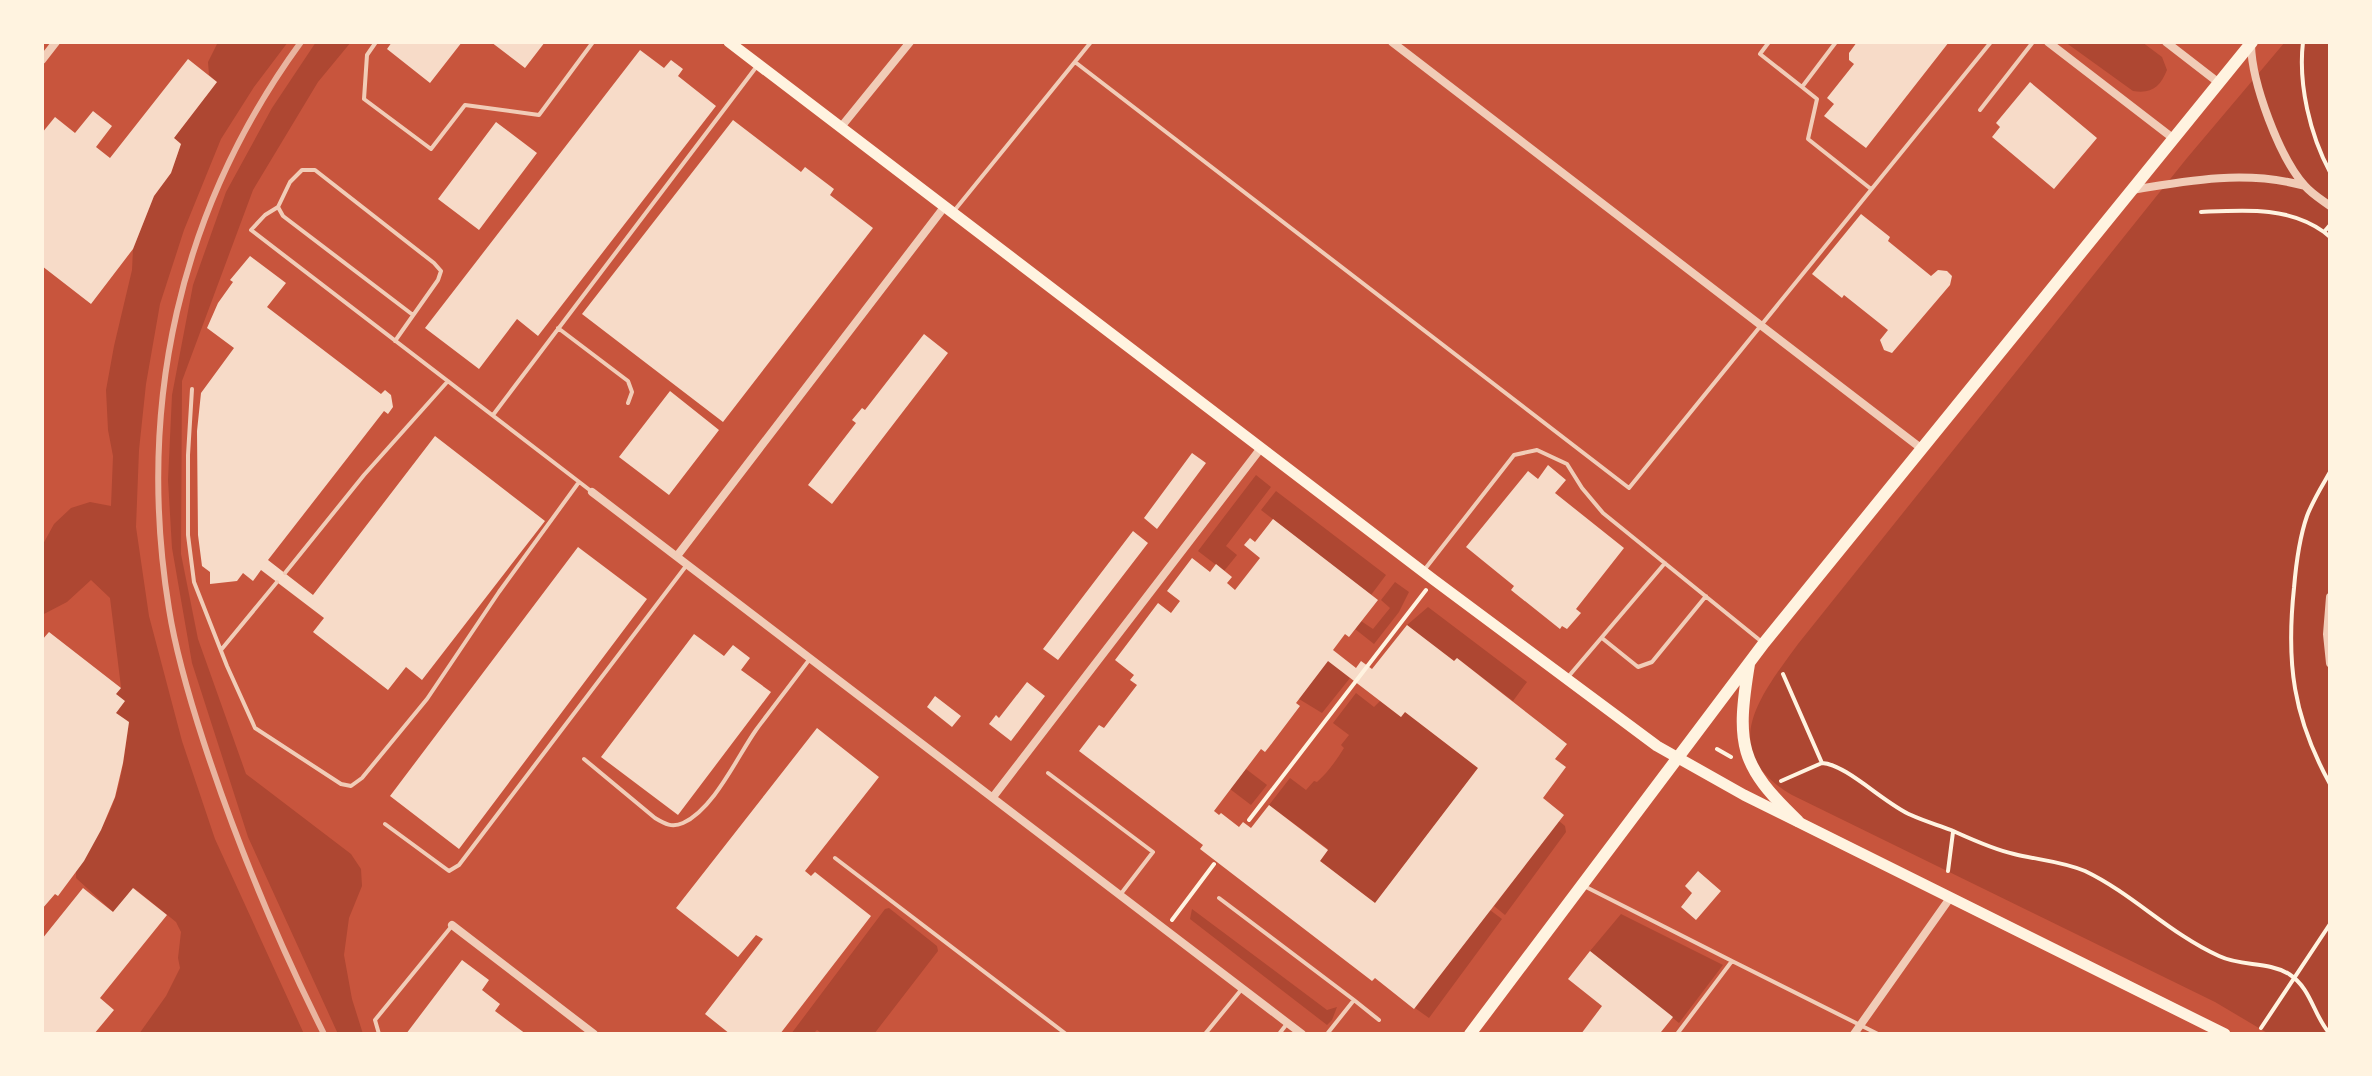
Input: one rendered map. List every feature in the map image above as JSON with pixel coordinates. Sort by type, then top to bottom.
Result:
[{"type":"main road","points":[[729,42],[1566,680],[1676,758],[2220,1033]]},
{"type":"main road","points":[[1470,1034],[1749,662],[2252,43]]},
{"type":"main road","points":[[1749,662],[1741,716],[1745,751],[1761,784],[1798,821]]},
{"type":"street","points":[[42,60],[56,42]]},
{"type":"street","points":[[841,127],[910,42]]},
{"type":"street","points":[[1392,42],[1922,449]]},
{"type":"street","points":[[2048,42],[2174,139]]},
{"type":"street","points":[[2166,42],[2219,83]]},
{"type":"street","points":[[2252,43],[2254,71],[2261,98],[2305,187]]},
{"type":"street","points":[[2132,190],[2178,182],[2265,177],[2305,187],[2330,206]]},
{"type":"street","points":[[677,556],[949,210]]},
{"type":"street","points":[[993,797],[1261,448]]},
{"type":"street","points":[[592,492],[1302,1034]]},
{"type":"street","points":[[2330,597],[2327,634],[2330,663]]},
{"type":"street","points":[[1854,1034],[1950,898]]},
{"type":"street","points":[[452,925],[594,1034]]},
{"type":"lane","points":[[376,42],[367,55],[364,99],[431,149],[465,105],[539,115],[593,42]]},
{"type":"lane","points":[[949,210],[1091,42]]},
{"type":"lane","points":[[1769,42],[1760,54],[1817,99],[1808,139],[1871,189]]},
{"type":"lane","points":[[1802,87],[1836,42]]},
{"type":"lane","points":[[1075,62],[1629,488],[1991,42]]},
{"type":"lane","points":[[1980,110],[2033,42]]},
{"type":"lane","points":[[493,415],[759,65]]},
{"type":"lane","points":[[395,341],[438,280],[441,271],[315,170],[302,170],[290,182],[278,207],[251,230],[395,341],[493,415],[592,492]]},
{"type":"lane","points":[[278,207],[283,216],[413,315]]},
{"type":"lane","points":[[558,328],[628,381],[632,392],[628,403]]},
{"type":"lane","points":[[285,573],[364,475],[448,381]]},
{"type":"lane","points":[[192,389],[188,535],[194,582],[255,728],[341,784],[351,786],[362,778],[427,699],[499,592],[579,482]]},
{"type":"lane","points":[[1423,571],[1514,455],[1537,450],[1567,464],[1603,513],[1764,643]]},
{"type":"lane","points":[[1566,680],[1665,563]]},
{"type":"lane","points":[[385,824],[449,871],[459,865],[688,564]]},
{"type":"lane","points":[[221,650],[277,582]]},
{"type":"lane","points":[[1602,638],[1638,667],[1652,662],[1706,596]]},
{"type":"lane","points":[[584,759],[655,818],[665,824],[681,824],[699,812],[811,658]]},
{"type":"lane","points":[[1048,773],[1153,852],[1120,895]]},
{"type":"lane","points":[[835,858],[1066,1034]]},
{"type":"lane","points":[[1581,884],[1878,1034]]},
{"type":"lane","points":[[1219,898],[1379,1020]]},
{"type":"lane","points":[[379,1034],[375,1020],[452,925]]},
{"type":"lane","points":[[1677,1034],[1732,961]]},
{"type":"lane","points":[[1205,1034],[1242,988]]},
{"type":"lane","points":[[1327,1034],[1354,1000]]},
{"type":"lane","points":[[1279,1034],[1288,1023]]},
{"type":"path","points":[[2303,42],[2306,95],[2318,144],[2330,172]]},
{"type":"path","points":[[2201,212],[2263,211],[2288,215],[2309,222],[2330,237]]},
{"type":"path","points":[[2324,232],[2330,225]]},
{"type":"path","points":[[2330,472],[2307,515],[2300,541],[2290,650],[2292,680],[2299,710],[2330,784]]},
{"type":"path","points":[[1249,820],[1421,597]]},
{"type":"path","points":[[1783,674],[1822,763]]},
{"type":"path","points":[[1717,749],[1731,757]]},
{"type":"path","points":[[1779,782],[1822,763],[1843,770],[1911,815],[2015,855],[2074,866],[2125,894],[2203,948],[2230,961],[2270,965],[2294,978],[2306,990],[2321,1023],[2330,1034]]},
{"type":"path","points":[[1948,871],[1953,832]]},
{"type":"path","points":[[1165,929],[1214,864]]},
{"type":"path","points":[[2261,1028],[2330,924]]},
{"type":"shaded area","points":[[218,42],[288,42],[254,87],[221,139],[184,230],[160,304],[146,384],[136,527],[149,616],[182,741],[215,839],[304,1034],[139,1034],[166,996],[180,968],[181,932],[176,922],[134,888],[113,912],[76,878],[76,871],[115,798],[129,723],[116,713],[116,694],[121,687],[110,598],[91,580],[67,602],[42,615],[42,546],[54,524],[71,508],[90,502],[111,506],[113,456],[106,390],[132,270],[133,249],[154,196],[171,173],[181,144],[174,138],[217,82],[209,75],[208,62]]},
{"type":"shaded area","points":[[316,42],[351,42],[318,82],[253,190],[182,381],[181,554],[198,639],[246,774],[351,854],[361,869],[362,886],[349,918],[344,955],[352,999],[363,1034],[338,1034],[248,837],[192,663],[172,548],[168,480],[172,395],[193,285],[226,192],[272,108]]},
{"type":"shaded area","points":[[2065,42],[2142,42],[2162,57],[2167,70],[2154,88],[2133,91]]},
{"type":"shaded area","points":[[2285,42],[2330,42],[2330,1034],[2269,1034],[2215,1002],[1792,795],[1769,778],[1755,760],[1750,741],[1752,722],[1760,702],[1798,644],[2187,158]]},
{"type":"shaded area","points":[[1256,475],[1271,487],[1226,546],[1237,555],[1224,571],[1198,551]]},
{"type":"shaded area","points":[[1276,491],[1386,575],[1371,595],[1261,510]]},
{"type":"shaded area","points":[[1395,582],[1409,592],[1399,612],[1374,644],[1355,629],[1361,621],[1373,629],[1390,608],[1381,600]]},
{"type":"shaded area","points":[[1428,607],[1527,682],[1513,701],[1407,625]]},
{"type":"shaded area","points":[[1328,661],[1350,678],[1322,713],[1299,699]]},
{"type":"shaded area","points":[[1356,693],[1374,707],[1380,701],[1401,717],[1405,712],[1478,768],[1375,903],[1320,861],[1328,849],[1269,805],[1290,778],[1306,790],[1332,766],[1349,735],[1333,723]]},
{"type":"shaded area","points":[[1246,769],[1267,785],[1251,805],[1230,789]]},
{"type":"shaded area","points":[[1559,821],[1566,832],[1505,915],[1494,906]]},
{"type":"shaded area","points":[[889,908],[937,946],[938,951],[874,1034],[823,1034],[817,1030],[813,1034],[791,1034],[885,909]]},
{"type":"shaded area","points":[[1192,909],[1327,1010],[1337,1007],[1332,1020],[1327,1025],[1190,919]]},
{"type":"shaded area","points":[[1490,910],[1502,919],[1429,1018],[1415,1008]]},
{"type":"shaded area","points":[[1621,914],[1723,965],[1679,1023],[1590,951]]},
{"type":"building","points":[[392,42],[462,42],[430,83],[387,49]]},
{"type":"building","points":[[491,42],[545,42],[525,68]]},
{"type":"building","points":[[1857,42],[1949,42],[1866,148],[1824,116],[1834,104],[1827,98],[1854,64],[1849,60],[1849,53]]},
{"type":"building","points":[[640,50],[664,68],[671,60],[683,69],[678,76],[716,106],[538,336],[517,319],[479,369],[425,328]]},
{"type":"building","points":[[188,59],[217,82],[174,138],[181,144],[171,173],[154,196],[133,249],[91,304],[42,266],[42,133],[55,117],[75,133],[93,111],[112,126],[96,147],[110,158]]},
{"type":"building","points":[[2030,82],[2097,138],[2054,189],[1992,137],[2000,127],[1996,123]]},
{"type":"building","points":[[733,120],[801,172],[805,167],[834,189],[830,195],[873,228],[723,422],[582,314]]},
{"type":"building","points":[[496,122],[537,153],[479,230],[438,199]]},
{"type":"building","points":[[1861,214],[1931,276],[1938,270],[1947,271],[1952,276],[1950,285],[1892,353],[1884,350],[1880,340],[1888,330],[1812,274]]},
{"type":"building","points":[[250,256],[286,283],[267,307],[381,394],[385,390],[391,395],[393,407],[388,414],[384,411],[268,560],[313,595],[435,436],[545,521],[422,680],[406,667],[388,690],[313,632],[324,618],[261,570],[253,581],[243,573],[237,581],[210,584],[210,572],[202,566],[198,535],[197,431],[201,393],[234,348],[207,328],[218,303],[233,282],[230,280]]},
{"type":"building","points":[[924,334],[948,353],[832,504],[808,485],[856,423],[852,420],[862,408],[865,410]]},
{"type":"building","points":[[670,391],[719,430],[669,495],[619,457]]},
{"type":"building","points":[[1192,453],[1206,463],[1157,529],[1144,518]]},
{"type":"building","points":[[1548,465],[1566,480],[1555,493],[1624,548],[1576,609],[1581,613],[1567,629],[1562,626],[1560,629],[1511,590],[1514,586],[1466,547],[1528,471],[1538,479]]},
{"type":"building","points":[[1273,519],[1378,600],[1349,637],[1345,634],[1333,650],[1356,668],[1361,661],[1372,669],[1407,625],[1454,661],[1457,658],[1567,744],[1555,759],[1566,767],[1543,798],[1564,815],[1414,1009],[1375,978],[1372,981],[1200,849],[1203,845],[1079,751],[1099,725],[1104,728],[1137,685],[1130,680],[1134,675],[1115,660],[1158,603],[1171,613],[1180,601],[1167,591],[1192,558],[1210,572],[1216,564],[1232,577],[1227,583],[1235,590],[1260,558],[1244,545],[1250,538],[1255,542]],"holes":[[[1328,661],[1401,717],[1405,712],[1478,768],[1375,903],[1320,861],[1328,850],[1269,805],[1251,828],[1243,822],[1239,827],[1214,811],[1261,749],[1265,752],[1269,747],[1300,706],[1296,703]]]},
{"type":"building","points":[[1133,531],[1148,543],[1058,660],[1043,649]]},
{"type":"building","points":[[578,547],[647,599],[459,849],[390,796]]},
{"type":"building","points":[[49,632],[121,688],[116,694],[125,701],[116,713],[129,722],[115,797],[101,830],[84,861],[58,896],[55,894],[42,909],[42,640]]},
{"type":"building","points":[[694,634],[724,656],[733,645],[750,658],[741,670],[771,692],[678,815],[601,757]]},
{"type":"building","points":[[1027,682],[1045,696],[1011,741],[989,724],[996,715],[999,718]]},
{"type":"building","points":[[935,696],[961,716],[952,727],[927,707]]},
{"type":"building","points":[[817,728],[879,777],[805,871],[811,876],[815,872],[871,916],[780,1034],[730,1034],[705,1014],[763,939],[756,935],[738,957],[676,908]]},
{"type":"building","points":[[1698,871],[1721,891],[1696,920],[1681,907],[1692,893],[1685,886]]},
{"type":"building","points":[[83,888],[113,912],[133,888],[167,915],[100,998],[114,1010],[94,1034],[42,1034],[42,939]]},
{"type":"building","points":[[1590,951],[1673,1017],[1661,1032],[1663,1034],[1581,1034],[1602,1006],[1568,979]]},
{"type":"building","points":[[462,960],[489,980],[482,990],[500,1004],[495,1011],[526,1034],[406,1034]]},
{"type":"railway","points":[[301,42],[259,106],[224,172],[197,241],[177,312],[164,384],[159,458],[160,533],[175,643],[204,743],[259,891],[324,1034]]}]
